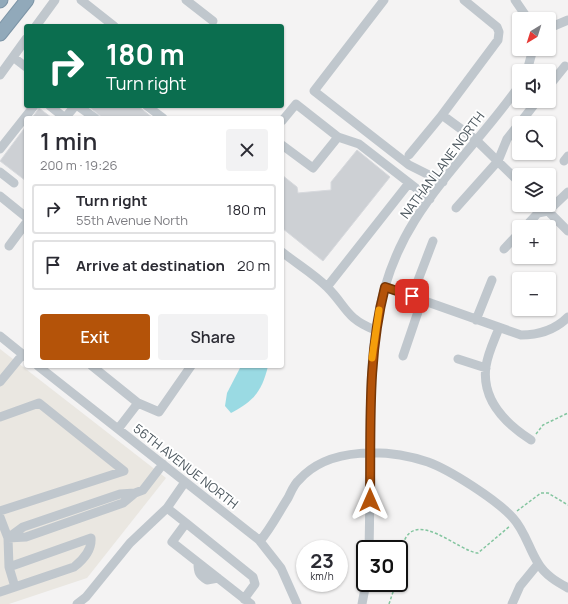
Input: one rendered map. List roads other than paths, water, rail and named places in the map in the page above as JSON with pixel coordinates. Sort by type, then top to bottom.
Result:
[{"type":"highway","points":[[1,33],[27,0]]},
{"type":"street","points":[[40,24],[55,0]]},
{"type":"street","points":[[81,0],[111,24]]},
{"type":"street","points":[[186,0],[213,21]]},
{"type":"street","points":[[384,0],[314,91],[409,165],[443,182]]},
{"type":"street","points":[[409,155],[442,115],[498,40],[499,32],[497,27],[464,0]]},
{"type":"street","points":[[516,0],[524,12]]},
{"type":"street","points":[[556,25],[568,20]]},
{"type":"street","points":[[0,75],[24,42]]},
{"type":"street","points":[[13,57],[24,65]]},
{"type":"street","points":[[556,77],[565,66]]},
{"type":"street","name":"NATHAN LANE NORTH","points":[[369,540],[371,364],[375,330],[385,287],[400,249],[415,221],[443,182],[512,95]]},
{"type":"street","points":[[284,119],[296,104],[338,137],[359,144],[430,199]]},
{"type":"street","points":[[26,116],[32,108]]},
{"type":"street","points":[[52,108],[62,116]]},
{"type":"street","points":[[67,116],[73,108]]},
{"type":"street","points":[[81,108],[92,116]]},
{"type":"street","points":[[150,108],[160,116]]},
{"type":"street","points":[[525,116],[531,108]]},
{"type":"street","points":[[442,115],[476,140],[512,175]]},
{"type":"street","points":[[0,149],[24,119]]},
{"type":"street","points":[[456,208],[498,161],[507,138],[512,132]]},
{"type":"street","points":[[284,147],[313,168],[338,137]]},
{"type":"street","points":[[0,172],[14,183]]},
{"type":"street","points":[[327,287],[409,183]]},
{"type":"street","points":[[556,200],[568,192]]},
{"type":"street","points":[[0,196],[24,216]]},
{"type":"street","points":[[531,220],[538,212]]},
{"type":"street","points":[[549,212],[568,231]]},
{"type":"street","points":[[8,246],[24,226]]},
{"type":"street","points":[[504,249],[512,240]]},
{"type":"street","points":[[412,296],[433,241]]},
{"type":"street","points":[[284,254],[327,287],[352,318],[360,324],[375,330]]},
{"type":"street","points":[[476,320],[492,280]]},
{"type":"street","points":[[385,287],[521,335],[533,335],[552,329],[568,317]]},
{"type":"street","points":[[403,356],[422,300]]},
{"type":"street","points":[[499,328],[486,368],[489,394],[496,409],[506,422],[531,440]]},
{"type":"street","points":[[0,336],[24,355],[0,382]]},
{"type":"street","points":[[458,359],[486,368]]},
{"type":"street","name":"56TH AVENUE NORTH","points":[[41,368],[260,541],[281,568],[297,604]]},
{"type":"street","points":[[94,368],[138,403],[159,412],[190,368]]},
{"type":"street","points":[[0,418],[39,403],[124,471],[0,511]]},
{"type":"street","points":[[118,429],[138,403]]},
{"type":"street","points":[[260,541],[299,480],[318,464],[345,455],[370,453],[392,454],[428,462],[460,478],[513,518],[538,564],[554,580],[568,588]]},
{"type":"street","points":[[8,538],[23,527],[120,494],[135,493],[143,490],[164,464]]},
{"type":"street","points":[[77,604],[86,597],[140,532],[167,508],[186,482]]},
{"type":"street","points":[[167,508],[186,523],[253,577],[255,584],[248,601],[172,542],[186,523]]},
{"type":"street","points":[[0,517],[8,538],[10,567],[15,587]]},
{"type":"street","points":[[0,592],[74,567],[80,562],[90,548],[91,538],[10,567]]},
{"type":"street","points":[[512,604],[520,586],[538,564]]},
{"type":"street","points":[[362,604],[364,592]]},
{"type":"water","points":[[240,368],[268,368],[260,389],[256,394],[246,404],[231,413],[225,406],[227,393]]}]
